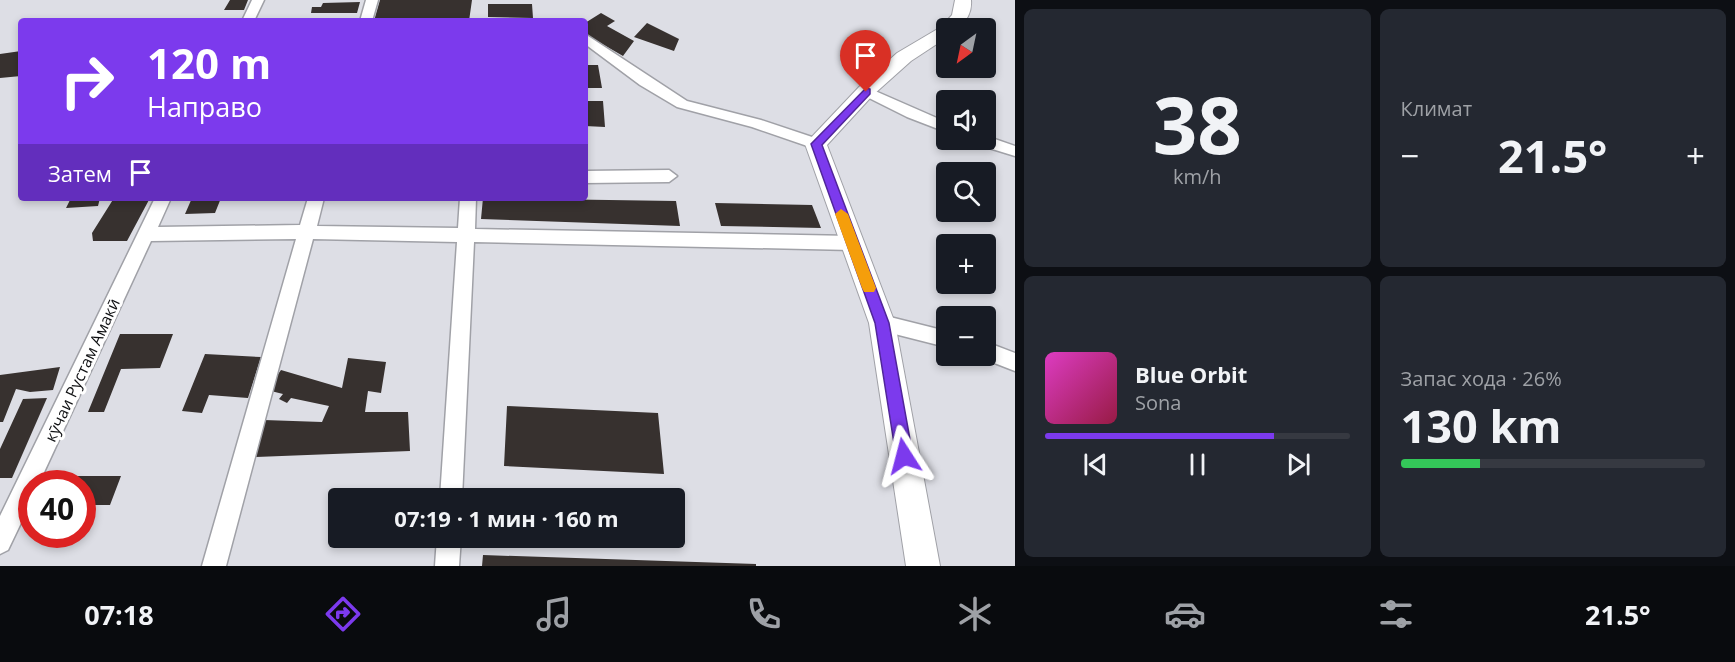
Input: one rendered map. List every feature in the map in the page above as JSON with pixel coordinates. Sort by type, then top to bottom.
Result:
[{"type":"street","points":[[249,18],[258,0]]},
{"type":"street","points":[[367,18],[372,0]]},
{"type":"street","points":[[959,18],[964,8],[963,0]]},
{"type":"street","points":[[816,144],[866,92],[904,57],[936,37]]},
{"type":"street","points":[[588,40],[645,82],[682,104],[756,123],[816,144]]},
{"type":"street","points":[[866,92],[936,123]]},
{"type":"street","points":[[816,144],[882,323],[923,566]]},
{"type":"street","points":[[996,145],[1015,151]]},
{"type":"street","points":[[588,177],[669,176]]},
{"type":"street","name":"кӯчаи Рустам Амакӣ","points":[[0,542],[162,201]]},
{"type":"street","points":[[214,566],[304,232],[315,201]]},
{"type":"street","points":[[452,488],[468,201]]},
{"type":"street","points":[[147,234],[304,232],[852,243]]},
{"type":"street","points":[[882,323],[936,336]]},
{"type":"street","points":[[996,355],[1015,362]]},
{"type":"street","points":[[447,566],[448,548]]},
{"type":"building","points":[[230,0],[248,0],[244,10],[224,10]]},
{"type":"building","points":[[380,0],[472,0],[469,18],[375,18]]},
{"type":"building","points":[[360,2],[357,13],[311,13],[312,7],[321,7],[323,3]]},
{"type":"building","points":[[488,4],[532,4],[533,18],[488,17]]},
{"type":"building","points":[[601,13],[615,21],[607,26],[634,41],[623,56],[588,36],[588,21]]},
{"type":"building","points":[[647,23],[679,39],[674,51],[634,37]]},
{"type":"building","points":[[18,51],[18,76],[0,78],[0,54]]},
{"type":"building","points":[[588,65],[598,65],[602,88],[588,88]]},
{"type":"building","points":[[588,101],[603,101],[605,127],[588,126]]},
{"type":"building","points":[[70,201],[99,201],[98,206],[66,208]]},
{"type":"building","points":[[112,201],[148,201],[127,241],[93,241],[92,233]]},
{"type":"building","points":[[191,201],[220,201],[215,213],[185,214]]},
{"type":"building","points":[[483,201],[676,201],[680,226],[481,219]]},
{"type":"building","points":[[715,203],[812,205],[821,228],[721,226]]},
{"type":"building","points":[[120,334],[173,334],[160,368],[121,369],[104,412],[88,412]]},
{"type":"building","points":[[205,354],[261,357],[248,398],[209,395],[202,413],[182,411]]},
{"type":"building","points":[[348,358],[386,362],[381,393],[368,391],[365,412],[408,412],[410,451],[256,457],[264,420],[322,422],[329,406],[291,398],[287,403],[279,399],[283,394],[267,390],[281,370],[342,388]]},
{"type":"building","points":[[60,367],[53,390],[30,392],[16,389],[3,422],[0,422],[0,375]]},
{"type":"building","points":[[47,398],[12,478],[0,478],[0,449],[23,399]]},
{"type":"building","points":[[507,406],[658,413],[664,474],[504,466]]},
{"type":"building","points":[[96,476],[121,476],[110,505],[96,505]]},
{"type":"building","points":[[483,555],[756,564],[756,566],[482,566]]},
{"type":"slow traffic","points":[[841,214],[869,288]]},
{"type":"route","points":[[866,92],[816,144],[882,323],[904,456]]}]
